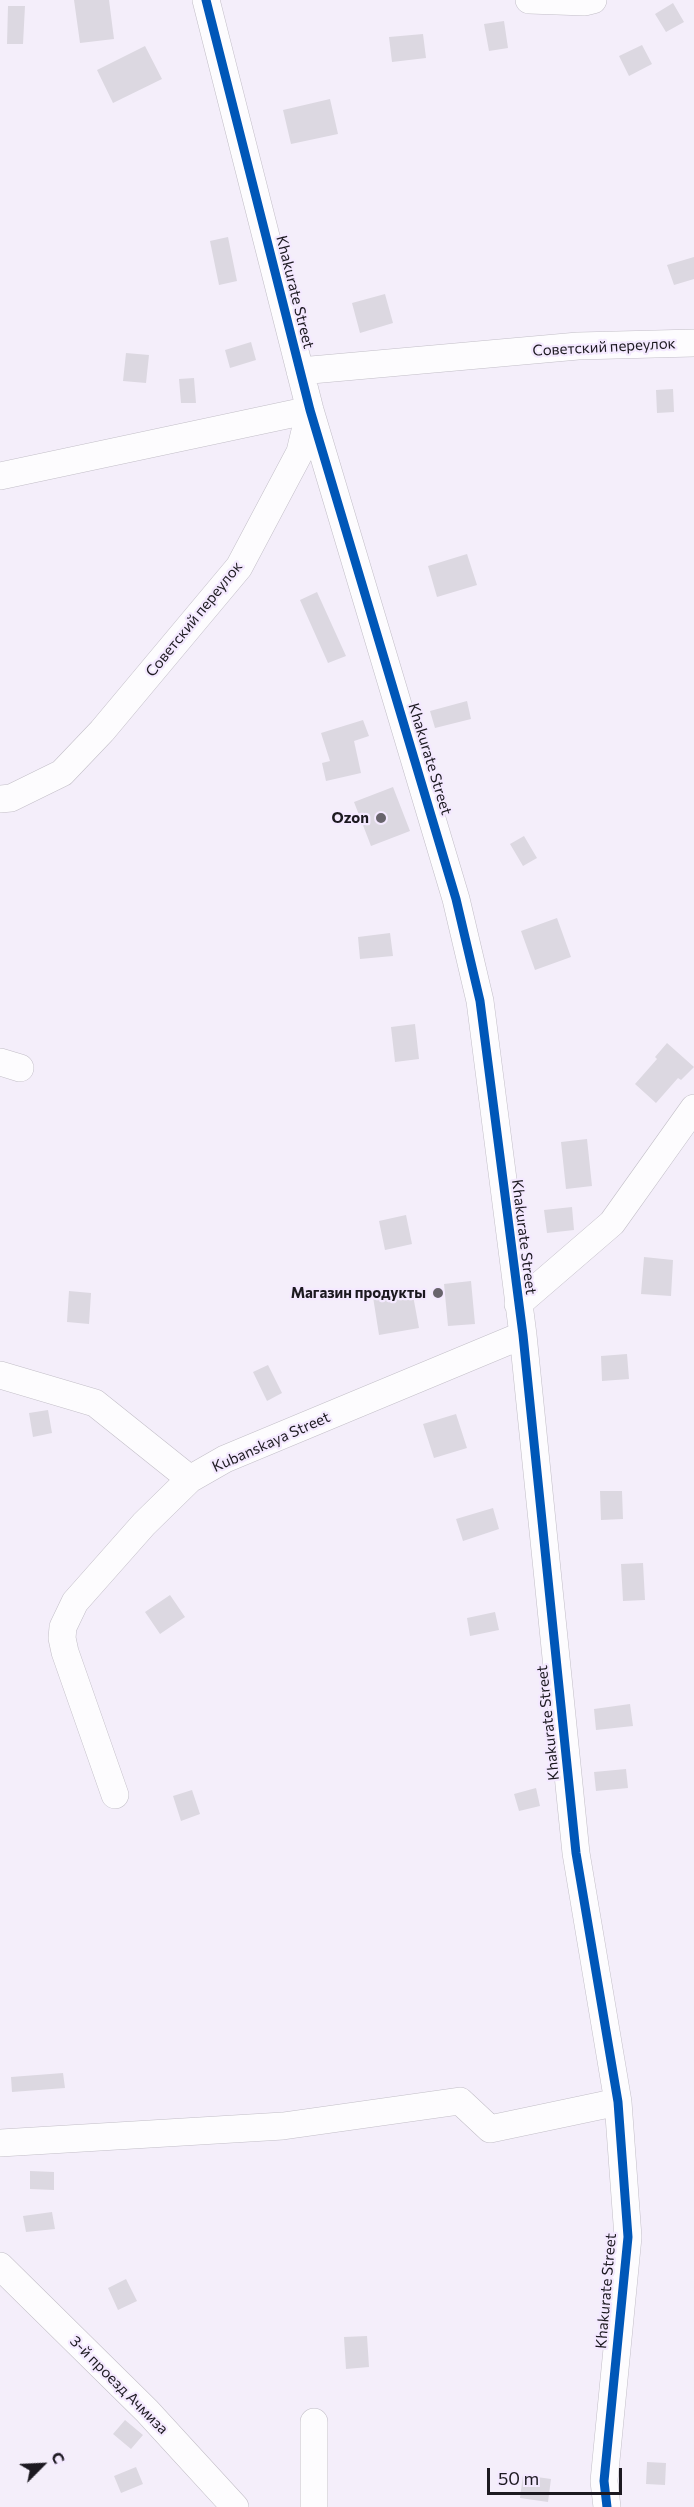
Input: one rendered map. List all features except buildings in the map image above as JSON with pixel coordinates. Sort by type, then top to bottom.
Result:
[{"type":"street","name":"Khakurate Street","points":[[206,0],[310,410],[459,911],[480,1001],[523,1335],[576,1853],[618,2102],[627,2237],[604,2481],[607,2507]]},
{"type":"street","points":[[529,0],[585,2],[593,0]]},
{"type":"street","name":"Советский переулок","points":[[300,371],[578,346],[694,344]]},
{"type":"street","name":"Советский переулок","points":[[0,799],[11,798],[62,773],[102,731],[239,567],[300,452],[310,410]]},
{"type":"street","points":[[0,476],[310,410]]},
{"type":"street","points":[[518,1304],[612,1223],[694,1108]]},
{"type":"street","name":"Kubanskaya Street","points":[[115,1795],[65,1652],[62,1638],[63,1627],[75,1602],[144,1524],[190,1479],[225,1459],[523,1335]]},
{"type":"street","points":[[0,1375],[95,1403],[190,1479]]},
{"type":"street","points":[[5,2144],[283,2126],[460,2101],[490,2129],[618,2102]]},
{"type":"street","name":"3-й проезд Ачмиза","points":[[0,2266],[147,2411],[236,2507]]},
{"type":"street","points":[[314,2422],[314,2507]]},
{"type":"cycle path","points":[[206,0],[310,410],[456,899],[480,1001],[523,1335],[576,1853],[618,2102],[628,2237],[604,2481],[607,2507]]},
{"type":"place","name":"Ozon","points":[[381,818]]},
{"type":"place","name":"Магазин продукты","points":[[438,1293]]}]
